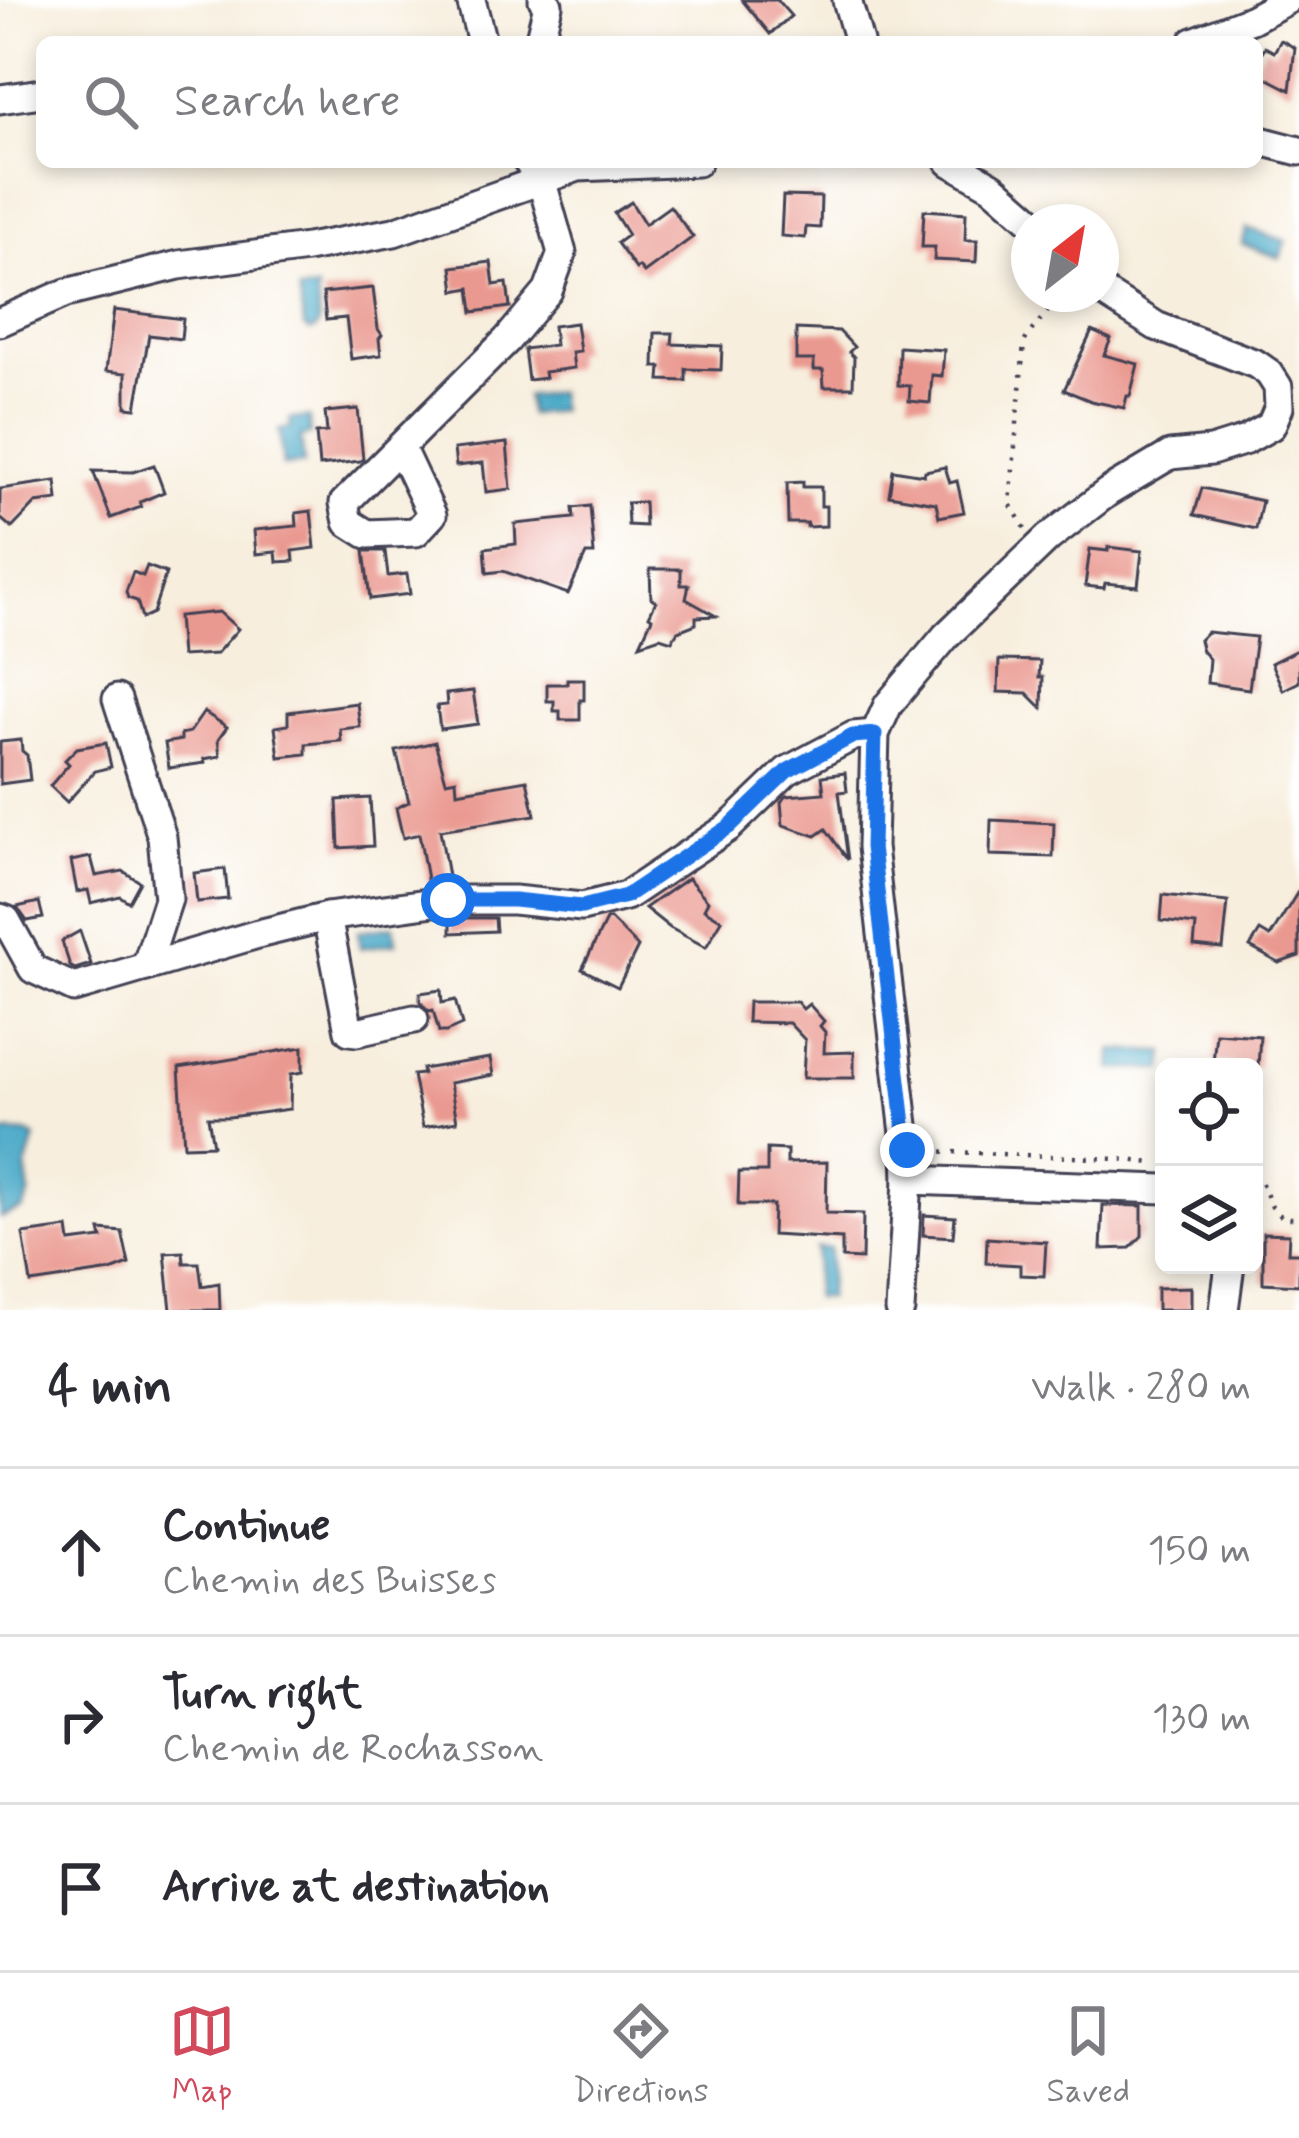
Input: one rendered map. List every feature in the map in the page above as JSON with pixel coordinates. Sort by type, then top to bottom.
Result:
[{"type":"street","points":[[471,0],[480,36]]},
{"type":"street","points":[[540,36],[548,5],[543,0]]},
{"type":"street","points":[[847,0],[857,36]]},
{"type":"street","points":[[1208,36],[1287,0]]},
{"type":"street","points":[[0,99],[36,94]]},
{"type":"street","points":[[1263,142],[1299,151]]},
{"type":"street","points":[[960,168],[1012,204]]},
{"type":"street","points":[[0,322],[66,293],[179,265],[394,232],[534,170],[553,213],[562,253],[548,291],[507,340],[400,447]]},
{"type":"street","points":[[900,1310],[907,1150],[872,847],[875,734],[888,705],[946,636],[1037,548],[1108,492],[1170,455],[1210,451],[1271,426],[1279,406],[1278,387],[1256,364],[1156,326],[1119,302]]},
{"type":"street","points":[[116,699],[162,837],[168,899],[146,967]]},
{"type":"street","points":[[0,918],[6,920],[33,969],[74,988],[327,917],[448,900],[582,907],[626,896],[729,827],[787,771],[853,736],[875,734]]},
{"type":"street","points":[[327,917],[349,1031],[414,1019]]},
{"type":"street","points":[[908,1180],[1155,1189]]},
{"type":"street","points":[[1224,1310],[1229,1274]]},
{"type":"path","points":[[1037,548],[1010,504],[1024,343],[1049,312]]},
{"type":"path","points":[[907,1150],[1155,1163]]},
{"type":"path","points":[[1263,1186],[1283,1218],[1299,1218]]},
{"type":"water","points":[[1247,228],[1286,241],[1280,258],[1242,244]]},
{"type":"water","points":[[317,289],[319,325],[310,331],[304,327],[299,291]]},
{"type":"water","points":[[557,392],[559,411],[529,415],[526,396]]},
{"type":"water","points":[[309,417],[310,435],[301,437],[304,464],[283,466],[279,430],[291,428],[290,419]]},
{"type":"water","points":[[394,926],[396,943],[360,948],[358,931]]},
{"type":"water","points":[[1113,1050],[1165,1052],[1165,1058],[1155,1058],[1155,1070],[1112,1069]]},
{"type":"water","points":[[0,1134],[35,1138],[26,1167],[30,1194],[23,1209],[0,1218]]},
{"type":"water","points":[[816,1248],[830,1248],[828,1298],[814,1298]]},
{"type":"building","points":[[742,0],[777,0],[791,16],[770,34]]},
{"type":"building","points":[[1281,40],[1295,48],[1290,90],[1263,76],[1263,50],[1274,52]]},
{"type":"building","points":[[783,196],[821,197],[820,228],[806,227],[805,238],[781,236]]},
{"type":"building","points":[[631,202],[645,224],[670,206],[693,237],[644,273],[617,243],[628,235],[614,213]]},
{"type":"building","points":[[924,210],[966,213],[965,240],[977,240],[976,262],[934,260],[935,247],[922,247]]},
{"type":"building","points":[[491,262],[494,285],[507,283],[510,307],[473,312],[470,288],[455,291],[452,267]]},
{"type":"building","points":[[373,288],[381,355],[351,359],[346,318],[326,320],[323,293]]},
{"type":"building","points":[[114,310],[183,319],[181,339],[149,335],[136,408],[126,407],[126,373],[106,371]]},
{"type":"building","points":[[576,323],[580,351],[572,352],[574,368],[544,372],[545,378],[528,380],[524,349],[555,345],[553,326]]},
{"type":"building","points":[[796,329],[839,331],[854,347],[849,352],[854,357],[853,387],[824,387],[823,370],[814,370],[814,360],[796,360]]},
{"type":"building","points":[[1092,331],[1111,339],[1104,355],[1138,364],[1124,408],[1064,390]]},
{"type":"building","points":[[655,333],[673,333],[672,344],[722,346],[721,370],[686,369],[686,381],[660,380],[661,367],[654,367]]},
{"type":"building","points":[[899,347],[944,350],[942,376],[932,375],[930,403],[909,401],[910,386],[898,385]]},
{"type":"building","points":[[358,409],[363,459],[319,466],[316,433],[327,432],[325,412]]},
{"type":"building","points":[[507,443],[511,489],[486,492],[483,463],[456,466],[454,449]]},
{"type":"building","points":[[154,465],[164,492],[111,518],[93,471],[133,472]]},
{"type":"building","points":[[945,467],[950,483],[957,481],[964,512],[939,517],[936,503],[889,495],[893,470],[924,475]]},
{"type":"building","points":[[56,481],[58,500],[36,503],[12,528],[0,518],[0,489]]},
{"type":"building","points":[[803,482],[803,487],[821,487],[826,526],[788,523],[787,483]]},
{"type":"building","points":[[1202,488],[1262,501],[1256,529],[1194,515]]},
{"type":"building","points":[[644,502],[645,526],[628,525],[627,503]]},
{"type":"building","points":[[590,506],[594,554],[586,554],[568,594],[503,571],[487,573],[485,548],[516,544],[515,524],[574,518],[573,508]]},
{"type":"building","points":[[311,511],[315,548],[293,551],[294,561],[277,562],[276,552],[256,554],[254,530],[297,526],[296,513]]},
{"type":"building","points":[[1108,547],[1142,551],[1138,586],[1085,586],[1090,549],[1108,551]]},
{"type":"building","points":[[364,551],[385,551],[388,576],[407,574],[410,594],[370,599]]},
{"type":"building","points":[[147,566],[166,573],[153,613],[142,618],[137,601],[126,592],[133,572],[143,576]]},
{"type":"building","points":[[650,569],[681,569],[681,585],[689,585],[686,599],[716,616],[696,617],[696,624],[678,631],[672,641],[660,637],[640,644],[656,601],[651,598]]},
{"type":"building","points":[[219,612],[238,629],[216,654],[181,656],[178,616]]},
{"type":"building","points":[[1207,632],[1256,637],[1249,689],[1207,683],[1209,659],[1199,640]]},
{"type":"building","points":[[1299,649],[1299,682],[1283,690],[1271,663]]},
{"type":"building","points":[[999,660],[1040,661],[1042,708],[1027,693],[998,692]]},
{"type":"building","points":[[567,679],[584,679],[580,720],[560,720],[554,701],[547,701],[547,684],[567,684]]},
{"type":"building","points":[[473,691],[478,724],[440,729],[437,706],[447,705],[446,694]]},
{"type":"building","points":[[357,703],[360,727],[340,729],[341,741],[306,744],[306,754],[279,757],[275,727],[288,725],[288,712]]},
{"type":"building","points":[[204,712],[227,727],[218,740],[220,756],[169,768],[165,743],[181,740],[181,734],[190,732]]},
{"type":"building","points":[[21,740],[30,780],[0,784],[0,742]]},
{"type":"building","points":[[435,742],[446,781],[456,779],[457,792],[527,780],[535,815],[440,830],[449,882],[428,885],[419,834],[403,838],[396,808],[409,802],[396,751]]},
{"type":"building","points":[[106,743],[111,767],[95,771],[67,802],[50,786],[69,764],[65,760],[77,748]]},
{"type":"building","points":[[845,773],[847,791],[839,792],[848,860],[826,829],[816,836],[783,825],[781,802],[787,796],[824,793],[822,776]]},
{"type":"building","points":[[370,798],[373,846],[339,848],[337,800]]},
{"type":"building","points":[[991,820],[1054,823],[1053,857],[990,855]]},
{"type":"building","points":[[91,857],[96,876],[123,871],[140,882],[129,902],[120,896],[91,903],[88,890],[77,892],[71,861]]},
{"type":"building","points":[[225,869],[228,899],[197,902],[194,873]]},
{"type":"building","points":[[688,878],[708,901],[704,909],[722,920],[706,947],[645,908]]},
{"type":"building","points":[[1299,890],[1299,956],[1279,963],[1250,947],[1260,931],[1270,937]]},
{"type":"building","points":[[1163,895],[1228,902],[1223,949],[1194,946],[1196,925],[1161,921]]},
{"type":"building","points":[[39,902],[43,918],[27,921],[17,907]]},
{"type":"building","points":[[451,918],[495,918],[496,931],[451,933]]},
{"type":"building","points":[[610,919],[638,947],[618,987],[582,969]]},
{"type":"building","points":[[80,931],[91,964],[75,969],[62,941]]},
{"type":"building","points":[[441,990],[442,1003],[455,1000],[462,1025],[446,1032],[439,1032],[433,1010],[420,1002],[420,993]]},
{"type":"building","points":[[748,1002],[797,1002],[803,1009],[809,1004],[824,1021],[820,1026],[825,1032],[824,1053],[854,1052],[854,1078],[803,1078],[805,1040],[789,1023],[747,1022]]},
{"type":"building","points":[[1216,1033],[1260,1036],[1259,1058],[1213,1058]]},
{"type":"building","points":[[303,1047],[303,1072],[291,1074],[290,1109],[208,1117],[213,1145],[184,1146],[179,1068]]},
{"type":"building","points":[[490,1058],[493,1075],[450,1083],[457,1121],[423,1127],[413,1075],[423,1074],[422,1069]]},
{"type":"building","points":[[767,1149],[787,1150],[787,1163],[827,1162],[826,1213],[863,1214],[862,1259],[842,1258],[842,1239],[772,1235],[773,1205],[738,1205],[739,1172],[767,1172]]},
{"type":"building","points":[[1103,1205],[1142,1206],[1142,1236],[1130,1248],[1101,1249]]},
{"type":"building","points":[[924,1215],[955,1217],[953,1237],[923,1235]]},
{"type":"building","points":[[68,1228],[70,1242],[102,1238],[100,1230],[122,1232],[129,1264],[31,1283],[23,1234]]},
{"type":"building","points":[[1263,1233],[1289,1234],[1288,1253],[1299,1253],[1299,1285],[1263,1283]]},
{"type":"building","points":[[987,1238],[1046,1242],[1044,1276],[1020,1275],[1020,1265],[986,1263]]},
{"type":"building","points":[[183,1252],[184,1263],[199,1263],[202,1286],[219,1283],[220,1310],[171,1310],[165,1253]]},
{"type":"building","points":[[1191,1287],[1191,1310],[1157,1310],[1157,1288]]},
{"type":"route","points":[[448,900],[582,907],[626,896],[729,827],[787,771],[853,736],[875,734],[872,847],[907,1150]]}]
